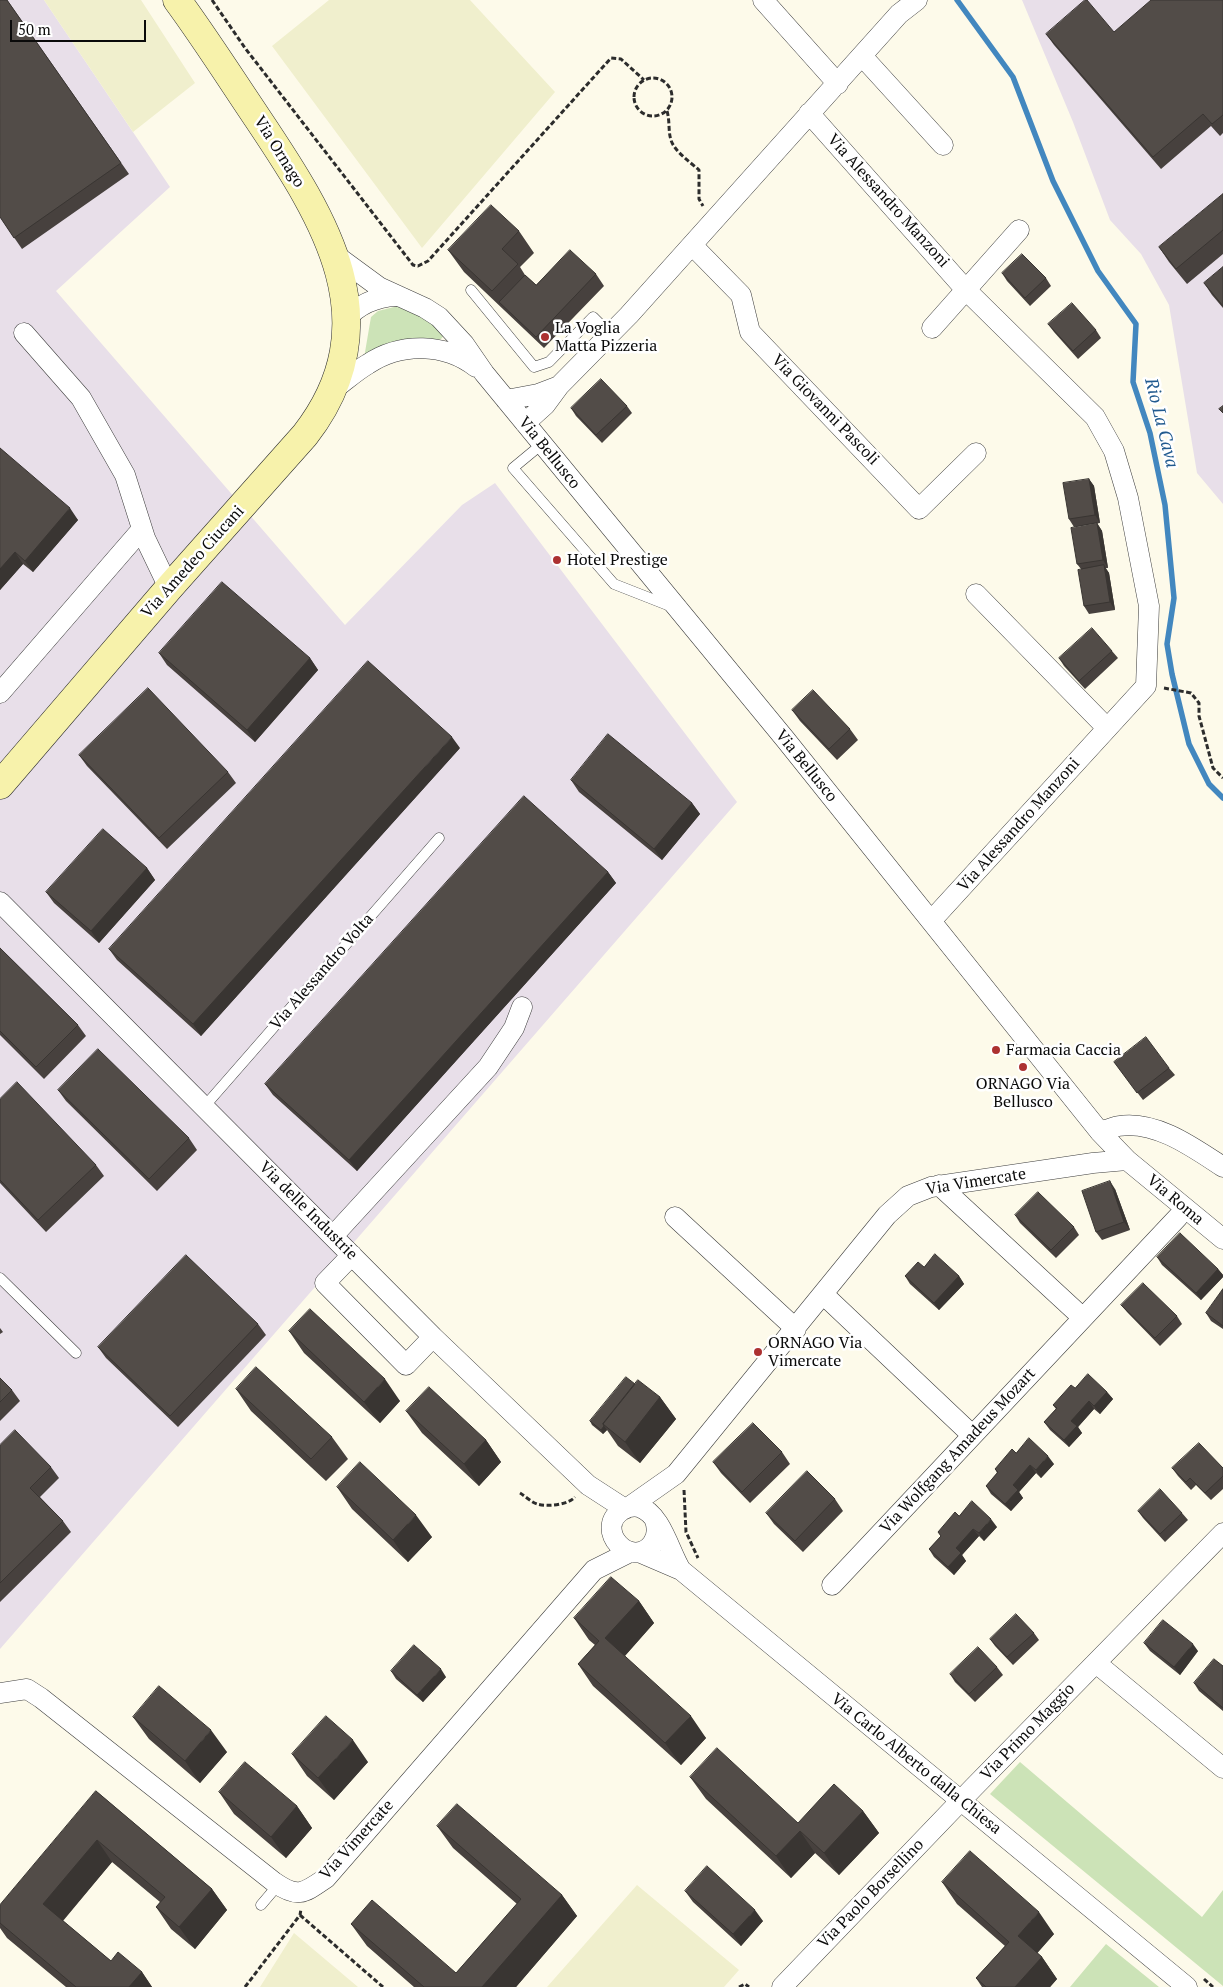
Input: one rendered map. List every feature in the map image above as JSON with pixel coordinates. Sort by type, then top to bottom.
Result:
[{"type":"main road","name":"Via Ornago","points":[[177,0],[286,161],[319,219],[334,254],[343,282],[346,319]]},
{"type":"main road","name":"Via Amedeo Ciucani","points":[[0,785],[169,588],[290,453],[316,421],[334,389],[344,349],[346,319]]},
{"type":"street","points":[[763,0],[838,84]]},
{"type":"street","points":[[525,423],[545,405],[559,386],[692,245],[899,14],[917,0]]},
{"type":"street","points":[[862,56],[943,145]]},
{"type":"street","name":"Via Alessandro Manzoni","points":[[809,113],[966,290],[1095,417],[1114,451],[1128,498],[1148,606],[1146,686],[931,921]]},
{"type":"street","points":[[932,328],[1019,230]]},
{"type":"street","name":"Via Giovanni Pascoli","points":[[692,245],[741,295],[750,332],[919,509],[976,453]]},
{"type":"street","name":"Via Bellusco","points":[[334,254],[374,284],[425,308],[445,322],[464,344],[484,373],[677,608],[1100,1132],[1128,1160]]},
{"type":"street","points":[[346,319],[351,313],[368,303],[381,298],[396,296]]},
{"type":"street","points":[[24,333],[81,398],[125,474],[142,529],[169,588]]},
{"type":"street","name":"Via Bellusco","points":[[334,389],[370,362],[406,349],[428,348],[448,352],[460,356],[484,373]]},
{"type":"street","points":[[506,400],[538,394],[559,386]]},
{"type":"street","points":[[0,693],[142,529]]},
{"type":"street","points":[[976,594],[1108,728]]},
{"type":"street","name":"Via delle Industrie","points":[[0,902],[433,1337],[588,1485],[627,1508]]},
{"type":"street","points":[[333,1236],[488,1067],[514,1028],[522,1007]]},
{"type":"street","points":[[1100,1132],[1119,1126],[1139,1126],[1185,1143],[1223,1167]]},
{"type":"street","name":"Via Vimercate","points":[[627,1508],[676,1474],[824,1295],[887,1215],[900,1202],[916,1192],[939,1186],[1093,1163],[1128,1160]]},
{"type":"street","name":"Via Roma","points":[[1128,1160],[1223,1239]]},
{"type":"street","points":[[939,1186],[1084,1318]]},
{"type":"street","points":[[675,1217],[796,1329]]},
{"type":"street","name":"Via Wolfgang Amadeus Mozart","points":[[832,1585],[1178,1217]]},
{"type":"street","points":[[352,1255],[325,1283],[406,1364],[433,1337]]},
{"type":"street","points":[[824,1295],[972,1435]]},
{"type":"street","points":[[654,1518],[657,1529],[656,1537],[649,1546],[634,1552],[617,1545],[611,1532],[615,1517],[627,1508],[636,1507],[644,1509],[654,1518],[665,1536],[681,1570]]},
{"type":"street","name":"Via Vimercate","points":[[0,1693],[27,1689],[41,1698],[286,1891],[305,1892],[326,1878],[594,1570],[611,1532]]},
{"type":"street","name":"Via Primo Maggio","points":[[961,1801],[1223,1533]]},
{"type":"street","name":"Via Vimercate","points":[[594,1570],[634,1552]]},
{"type":"street","name":"Via Carlo Alberto dalla Chiesa","points":[[634,1552],[681,1570],[961,1801],[1193,1981]]},
{"type":"street","points":[[1096,1662],[1223,1768]]},
{"type":"street","name":"Via Paolo Borsellino","points":[[782,1987],[961,1801]]},
{"type":"lane","points":[[471,290],[534,367],[549,362],[593,317],[610,334]]},
{"type":"lane","points":[[542,444],[513,468],[614,584],[677,608]]},
{"type":"lane","name":"Via Alessandro Volta","points":[[204,1107],[439,838]]},
{"type":"lane","points":[[0,1278],[76,1353]]},
{"type":"lane","points":[[261,1905],[278,1885]]},
{"type":"path","points":[[212,0],[245,48],[413,265],[418,266],[428,261],[611,58],[621,59],[644,80]]},
{"type":"path","points":[[667,111],[654,117],[643,114],[638,109],[634,97],[635,90],[644,80],[657,78],[668,85],[672,98],[667,111],[670,119],[671,140],[675,147],[698,170],[699,199],[714,220]]},
{"type":"path","points":[[1162,688],[1191,693],[1199,703],[1199,716],[1213,768],[1223,778]]},
{"type":"path","points":[[676,1474],[685,1482],[686,1532],[700,1563]]},
{"type":"path","points":[[520,1493],[536,1504],[547,1505],[571,1502],[588,1485]]},
{"type":"path","points":[[245,1987],[300,1915],[305,1892]]},
{"type":"path","points":[[300,1915],[383,1987]]},
{"type":"path","points":[[1193,1981],[1213,1987]]},
{"type":"path","points":[[739,1987],[745,1984],[749,1987]]},
{"type":"shaded area","points":[[0,0],[44,0],[170,187],[56,291],[345,625],[462,505],[495,483],[737,802],[0,1649]]},
{"type":"shaded area","points":[[1022,0],[1223,0],[1223,504],[1197,473],[1169,305],[1141,254],[1110,220],[1073,122]]},
{"type":"green space","points":[[44,0],[141,0],[195,83],[133,132]]},
{"type":"green space","points":[[329,0],[470,0],[555,92],[422,248],[272,46]]},
{"type":"green space","points":[[403,307],[417,311],[428,318],[445,334],[441,339],[364,358],[371,317],[378,311]]},
{"type":"green space","points":[[1020,1762],[1202,1917],[1223,1890],[1223,1986],[990,1794]]},
{"type":"green space","points":[[637,1885],[739,1970],[724,1987],[547,1987]]},
{"type":"green space","points":[[294,1933],[358,1987],[260,1987]]},
{"type":"green space","points":[[1106,1944],[1159,1987],[1070,1987]]},
{"type":"building","points":[[0,0],[7,0],[121,163],[14,238],[0,217]]},
{"type":"building","points":[[1085,0],[1114,32],[1151,0],[1223,0],[1223,115],[1212,124],[1203,114],[1153,157],[1046,34]]},
{"type":"building","points":[[1223,194],[1223,230],[1176,269],[1159,247]]},
{"type":"building","points":[[491,205],[519,231],[502,249],[518,264],[492,291],[448,250]]},
{"type":"building","points":[[570,250],[596,274],[536,337],[499,302],[525,275],[536,285]]},
{"type":"building","points":[[1022,254],[1046,278],[1025,298],[1002,273]]},
{"type":"building","points":[[1223,267],[1223,306],[1204,283]]},
{"type":"building","points":[[1072,303],[1096,330],[1073,351],[1048,324]]},
{"type":"building","points":[[601,379],[627,406],[596,435],[571,408]]},
{"type":"building","points":[[0,448],[70,508],[25,561],[15,552],[0,569]]},
{"type":"building","points":[[1089,479],[1095,515],[1069,519],[1063,483]]},
{"type":"building","points":[[1097,523],[1103,560],[1077,564],[1071,528]]},
{"type":"building","points":[[1104,565],[1110,602],[1084,606],[1078,570]]},
{"type":"building","points":[[222,582],[310,658],[247,730],[159,653]]},
{"type":"building","points":[[1092,628],[1112,651],[1079,681],[1059,658]]},
{"type":"building","points":[[368,661],[452,737],[193,1024],[109,949]]},
{"type":"building","points":[[148,688],[228,772],[159,838],[79,755]]},
{"type":"building","points":[[813,690],[850,729],[829,749],[792,710]]},
{"type":"building","points":[[608,734],[692,803],[654,849],[571,780]]},
{"type":"building","points":[[524,796],[608,872],[349,1160],[265,1084]]},
{"type":"building","points":[[103,829],[147,868],[91,931],[46,892]]},
{"type":"building","points":[[0,948],[78,1025],[36,1067],[0,1031]]},
{"type":"building","points":[[1146,1037],[1169,1068],[1137,1093],[1114,1062]]},
{"type":"building","points":[[98,1049],[189,1138],[149,1179],[58,1090]]},
{"type":"building","points":[[17,1082],[96,1165],[38,1220],[0,1180],[0,1099]]},
{"type":"building","points":[[1110,1181],[1124,1222],[1096,1232],[1082,1191]]},
{"type":"building","points":[[1038,1192],[1074,1227],[1051,1250],[1015,1215]]},
{"type":"building","points":[[1180,1233],[1218,1269],[1196,1293],[1157,1257]]},
{"type":"building","points":[[935,1254],[959,1276],[934,1303],[905,1276],[918,1262],[924,1267]]},
{"type":"building","points":[[186,1255],[258,1324],[170,1416],[98,1347]]},
{"type":"building","points":[[1143,1283],[1177,1316],[1155,1338],[1121,1305]]},
{"type":"building","points":[[1223,1289],[1223,1326],[1206,1313]]},
{"type":"building","points":[[310,1309],[385,1379],[364,1402],[289,1331]]},
{"type":"building","points":[[256,1367],[332,1437],[311,1459],[236,1389]]},
{"type":"building","points":[[1088,1374],[1107,1392],[1094,1406],[1089,1401],[1071,1421],[1077,1426],[1064,1440],[1044,1422],[1057,1408],[1053,1405],[1071,1385],[1075,1388]]},
{"type":"building","points":[[626,1377],[635,1384],[603,1424],[604,1426],[601,1430],[590,1421]]},
{"type":"building","points":[[0,1378],[12,1390],[0,1402]]},
{"type":"building","points":[[638,1380],[660,1397],[625,1442],[603,1424]]},
{"type":"building","points":[[429,1387],[486,1440],[464,1464],[406,1411]]},
{"type":"building","points":[[753,1423],[782,1452],[742,1492],[713,1462]]},
{"type":"building","points":[[15,1430],[51,1467],[30,1488],[63,1521],[0,1583],[0,1445]]},
{"type":"building","points":[[1029,1438],[1048,1456],[1036,1470],[1030,1465],[1013,1485],[1018,1490],[1005,1504],[986,1486],[998,1472],[995,1469],[1012,1449],[1016,1453]]},
{"type":"building","points":[[1199,1443],[1223,1468],[1223,1476],[1205,1493],[1190,1478],[1186,1482],[1172,1468]]},
{"type":"building","points":[[360,1462],[416,1515],[393,1540],[337,1487]]},
{"type":"building","points":[[807,1471],[835,1499],[795,1541],[766,1513]]},
{"type":"building","points":[[1160,1489],[1182,1513],[1160,1534],[1138,1511]]},
{"type":"building","points":[[972,1501],[991,1519],[979,1533],[973,1529],[956,1548],[961,1553],[948,1567],[929,1549],[941,1536],[938,1532],[955,1512],[959,1516]]},
{"type":"building","points":[[611,1577],[639,1601],[605,1638],[691,1716],[665,1743],[578,1664],[599,1641],[574,1618]]},
{"type":"building","points":[[1016,1614],[1034,1633],[1007,1657],[990,1639]]},
{"type":"building","points":[[1163,1620],[1193,1644],[1174,1667],[1144,1643]]},
{"type":"building","points":[[414,1645],[441,1669],[417,1695],[391,1671]]},
{"type":"building","points":[[978,1647],[997,1667],[969,1694],[950,1674]]},
{"type":"building","points":[[1214,1659],[1223,1666],[1223,1708],[1194,1683]]},
{"type":"building","points":[[159,1686],[211,1730],[185,1761],[133,1717]]},
{"type":"building","points":[[326,1716],[353,1740],[318,1778],[292,1754]]},
{"type":"building","points":[[717,1748],[798,1823],[834,1784],[863,1811],[824,1853],[800,1831],[776,1856],[690,1777]]},
{"type":"building","points":[[245,1762],[297,1806],[271,1837],[219,1792]]},
{"type":"building","points":[[96,1791],[212,1889],[179,1927],[156,1907],[165,1897],[97,1840],[43,1904],[111,1961],[118,1952],[142,1972],[129,1987],[76,1987],[0,1923],[0,1905]]},
{"type":"building","points":[[457,1804],[562,1895],[482,1987],[424,1987],[351,1924],[372,1900],[456,1973],[521,1899],[437,1826]]},
{"type":"building","points":[[970,1851],[1039,1912],[1018,1936],[1042,1957],[1015,1987],[986,1987],[976,1978],[1009,1942],[942,1882]]},
{"type":"building","points":[[707,1866],[755,1910],[733,1934],[685,1891]]},
{"type":"waterway","name":"Rio La Cava","points":[[957,0],[1013,77],[1053,181],[1098,271],[1136,324],[1133,382],[1150,433],[1165,505],[1174,598],[1167,644],[1172,674],[1189,744],[1209,784],[1223,798]]},
{"type":"place","name":"La Voglia Matta Pizzeria","points":[[545,337]]},
{"type":"place","name":"Hotel Prestige","points":[[557,560]]},
{"type":"place","name":"Farmacia Caccia","points":[[996,1050]]},
{"type":"place","name":"ORNAGO Via Bellusco","points":[[1023,1067]]},
{"type":"place","name":"ORNAGO Via Vimercate","points":[[758,1352]]}]
